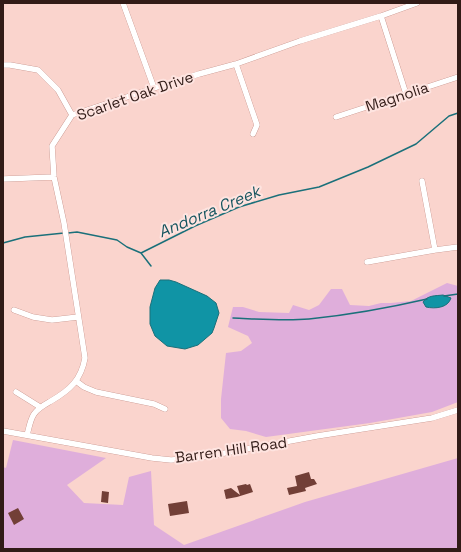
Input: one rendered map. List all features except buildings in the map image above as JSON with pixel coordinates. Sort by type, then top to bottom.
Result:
[{"type":"street","points":[[123,3],[154,88]]},
{"type":"street","name":"Scarlet Oak Drive","points":[[27,436],[32,417],[40,407],[65,392],[76,380],[83,367],[85,358],[64,223],[54,177],[52,146],[72,115],[198,74],[236,64],[300,40],[381,16],[417,3]]},
{"type":"street","points":[[381,16],[406,94]]},
{"type":"street","points":[[236,64],[257,125],[253,134]]},
{"type":"street","points":[[3,65],[38,70],[58,90],[72,115]]},
{"type":"street","name":"Magnolia","points":[[336,116],[458,77]]},
{"type":"street","points":[[3,179],[54,177]]},
{"type":"street","points":[[422,181],[435,250]]},
{"type":"street","points":[[367,262],[458,247]]},
{"type":"street","points":[[14,310],[33,317],[52,320],[78,317]]},
{"type":"street","points":[[76,380],[84,387],[96,392],[154,404],[165,409]]},
{"type":"street","points":[[16,392],[40,407]]},
{"type":"street","name":"Barren Hill Road","points":[[3,431],[152,458],[183,460],[317,436],[432,418],[458,410]]},
{"type":"shaded area","points":[[447,283],[458,286],[458,402],[432,412],[370,423],[266,437],[246,431],[230,429],[221,418],[221,399],[226,353],[241,351],[252,343],[248,336],[228,327],[233,307],[243,307],[259,312],[289,313],[293,305],[309,310],[319,305],[331,289],[342,289],[350,305],[369,306],[381,303],[411,301]]},
{"type":"shaded area","points":[[13,440],[106,458],[67,485],[84,503],[123,505],[129,477],[151,471],[154,525],[184,545],[305,502],[458,458],[458,549],[3,549],[3,467],[6,468]]},
{"type":"water","points":[[160,280],[176,282],[207,296],[216,303],[219,313],[212,333],[198,345],[185,349],[167,346],[155,336],[150,324],[150,307],[155,288]]},
{"type":"water","points":[[443,295],[451,298],[444,306],[433,308],[426,307],[423,302],[429,297]]},
{"type":"waterway","name":"Andorra Creek","points":[[68,233],[77,232],[117,240],[127,247],[141,253],[195,226],[239,207],[279,195],[319,187],[368,167],[416,144],[449,116],[458,113]]},
{"type":"waterway","name":"Andorra Creek","points":[[3,243],[25,237],[64,233]]},
{"type":"waterway","points":[[141,253],[151,266]]},
{"type":"waterway","points":[[444,296],[458,294]]},
{"type":"waterway","points":[[233,318],[281,320],[309,319],[368,311],[427,299]]}]
